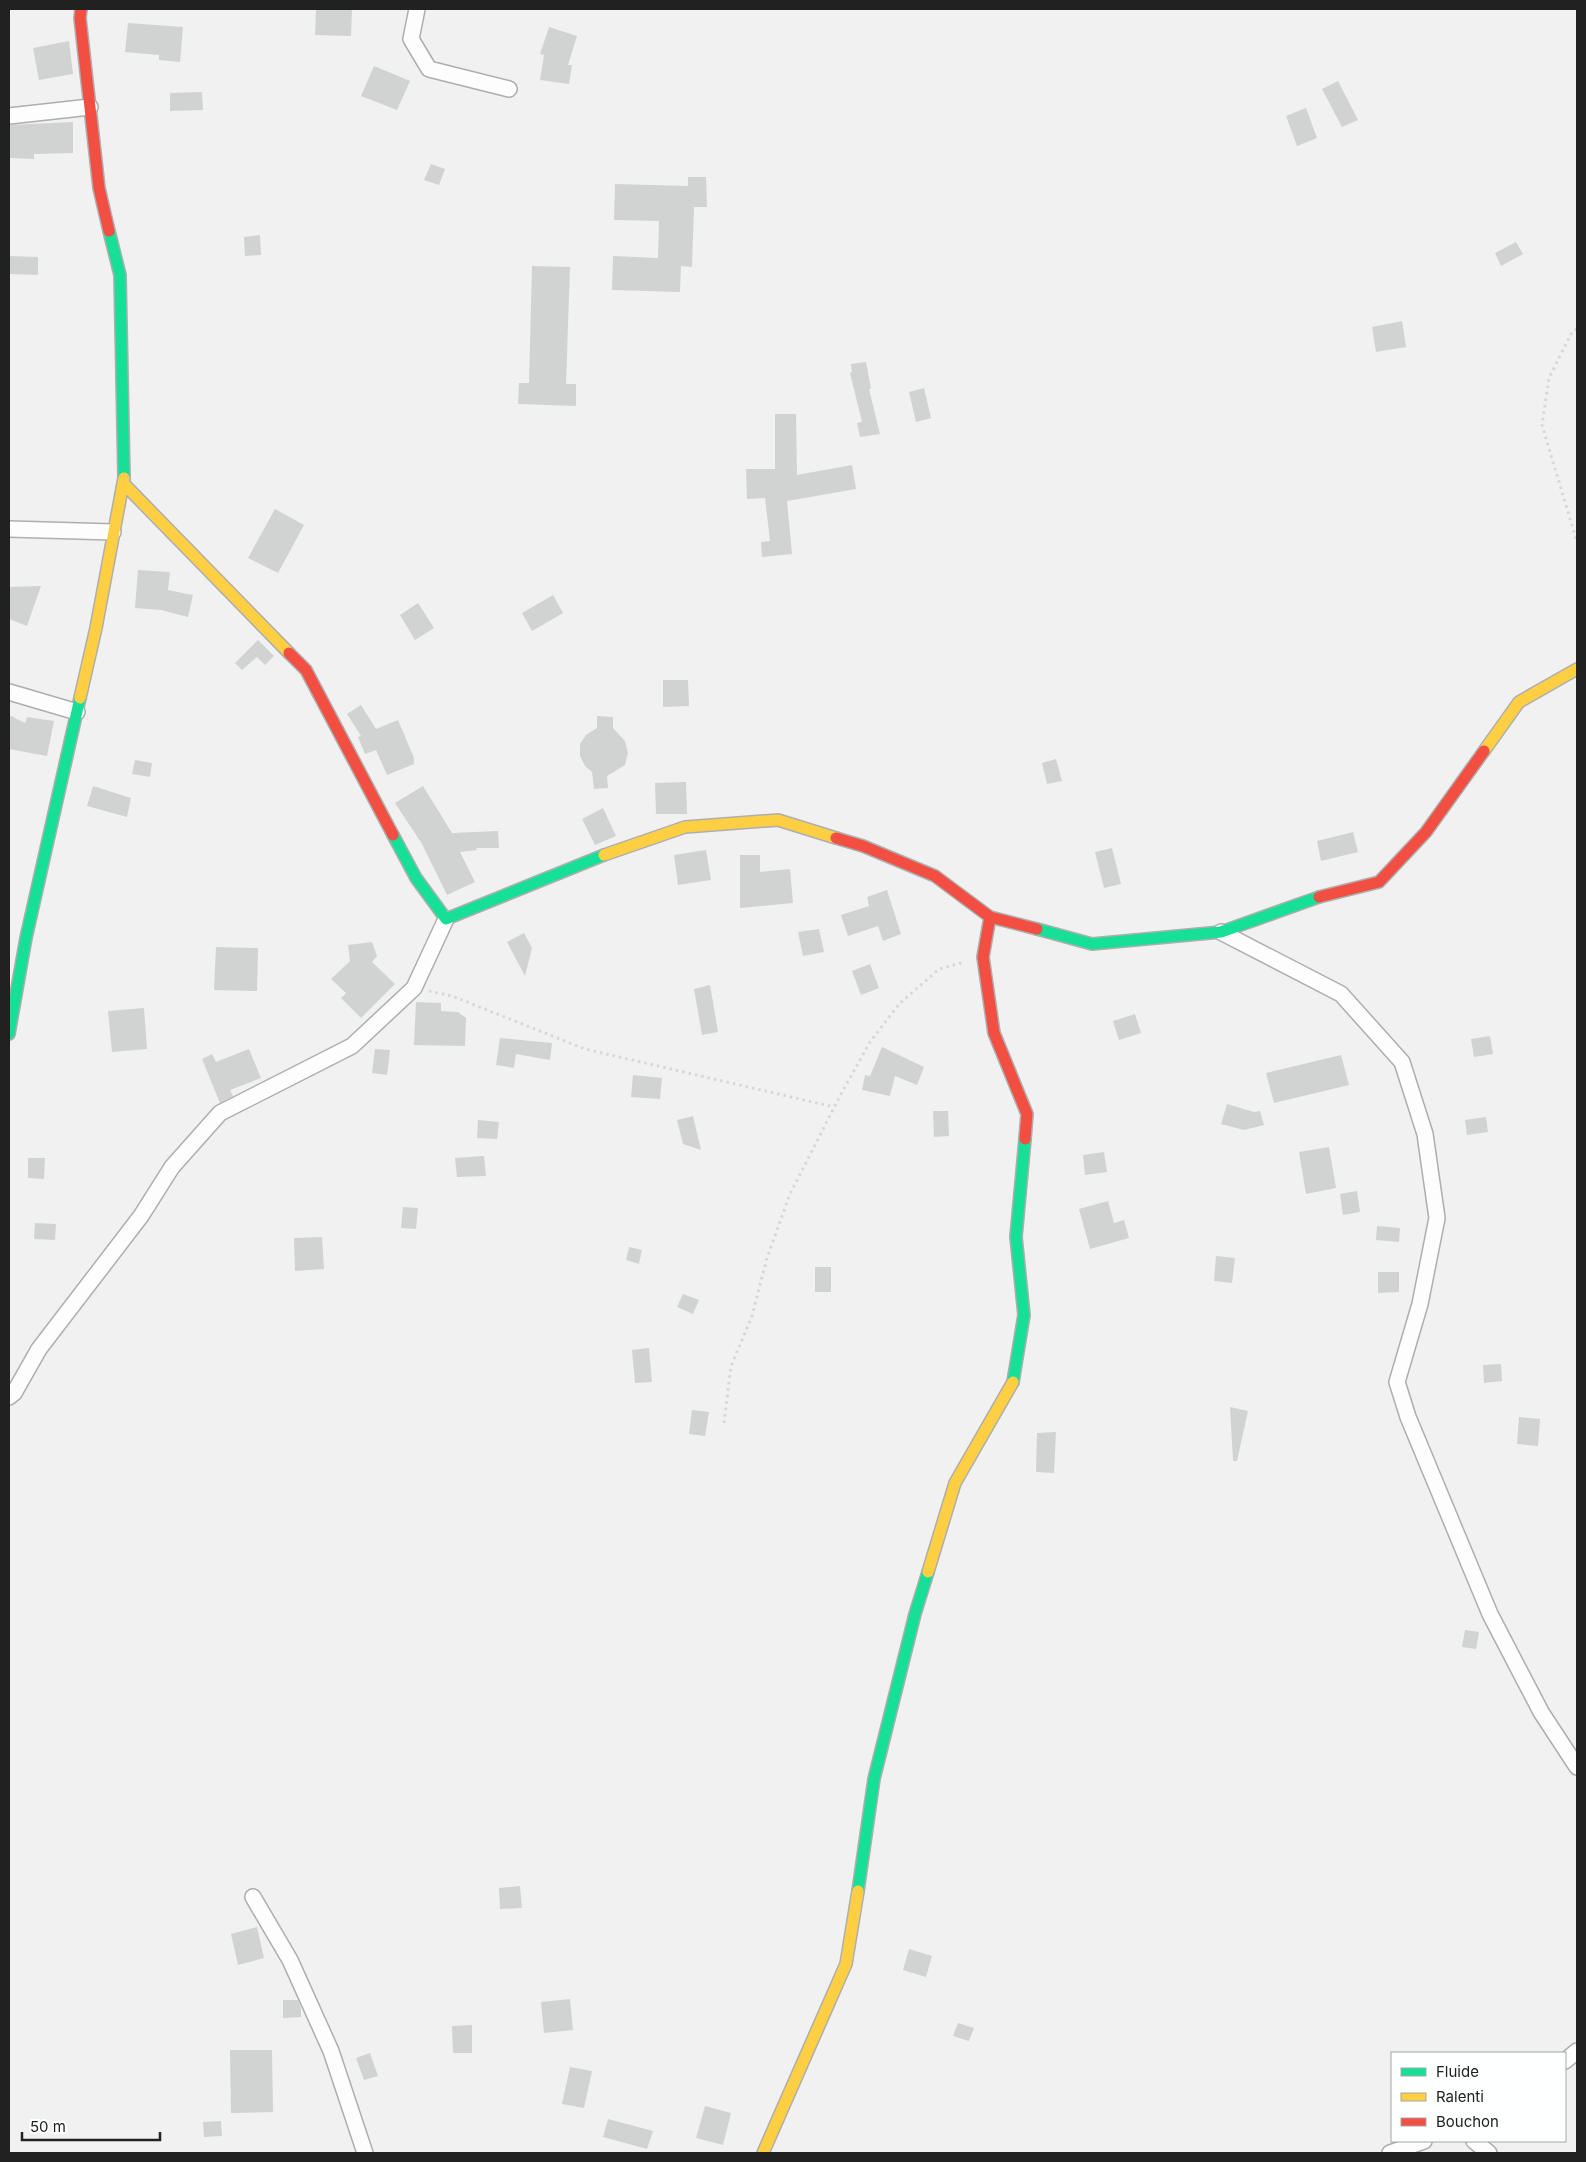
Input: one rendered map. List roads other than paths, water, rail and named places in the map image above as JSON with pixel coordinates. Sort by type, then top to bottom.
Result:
[{"type":"street","points":[[9,1034],[26,938],[96,628],[113,532],[124,484],[120,275],[100,188],[80,18],[81,9]]},
{"type":"street","points":[[417,9],[411,39],[430,69],[509,89]]},
{"type":"street","points":[[9,116],[90,107]]},
{"type":"street","points":[[124,484],[306,670],[416,878],[446,919]]},
{"type":"street","points":[[9,529],[113,532]]},
{"type":"street","points":[[9,1397],[14,1392],[39,1349],[141,1216],[172,1167],[220,1114],[352,1046],[414,988],[446,919],[611,852],[685,828],[778,820],[863,846],[935,876],[990,917],[1092,944],[1221,932],[1313,898],[1379,882],[1426,832],[1519,702],[1577,669]]},
{"type":"street","points":[[9,692],[77,712]]},
{"type":"street","points":[[763,2153],[846,1964],[866,1852],[874,1779],[914,1614],[955,1483],[1013,1383],[1024,1315],[1016,1237],[1027,1114],[994,1033],[983,957],[990,917]]},
{"type":"street","points":[[1221,932],[1342,994],[1402,1062],[1425,1134],[1437,1218],[1420,1304],[1397,1382],[1408,1417],[1490,1614],[1542,1712],[1577,1767]]},
{"type":"street","points":[[253,1898],[290,1960],[326,2042],[365,2153]]},
{"type":"street","points":[[1566,2060],[1577,2051]]},
{"type":"street","points":[[1390,2153],[1421,2142]]},
{"type":"street","points":[[1475,2142],[1489,2153]]}]
